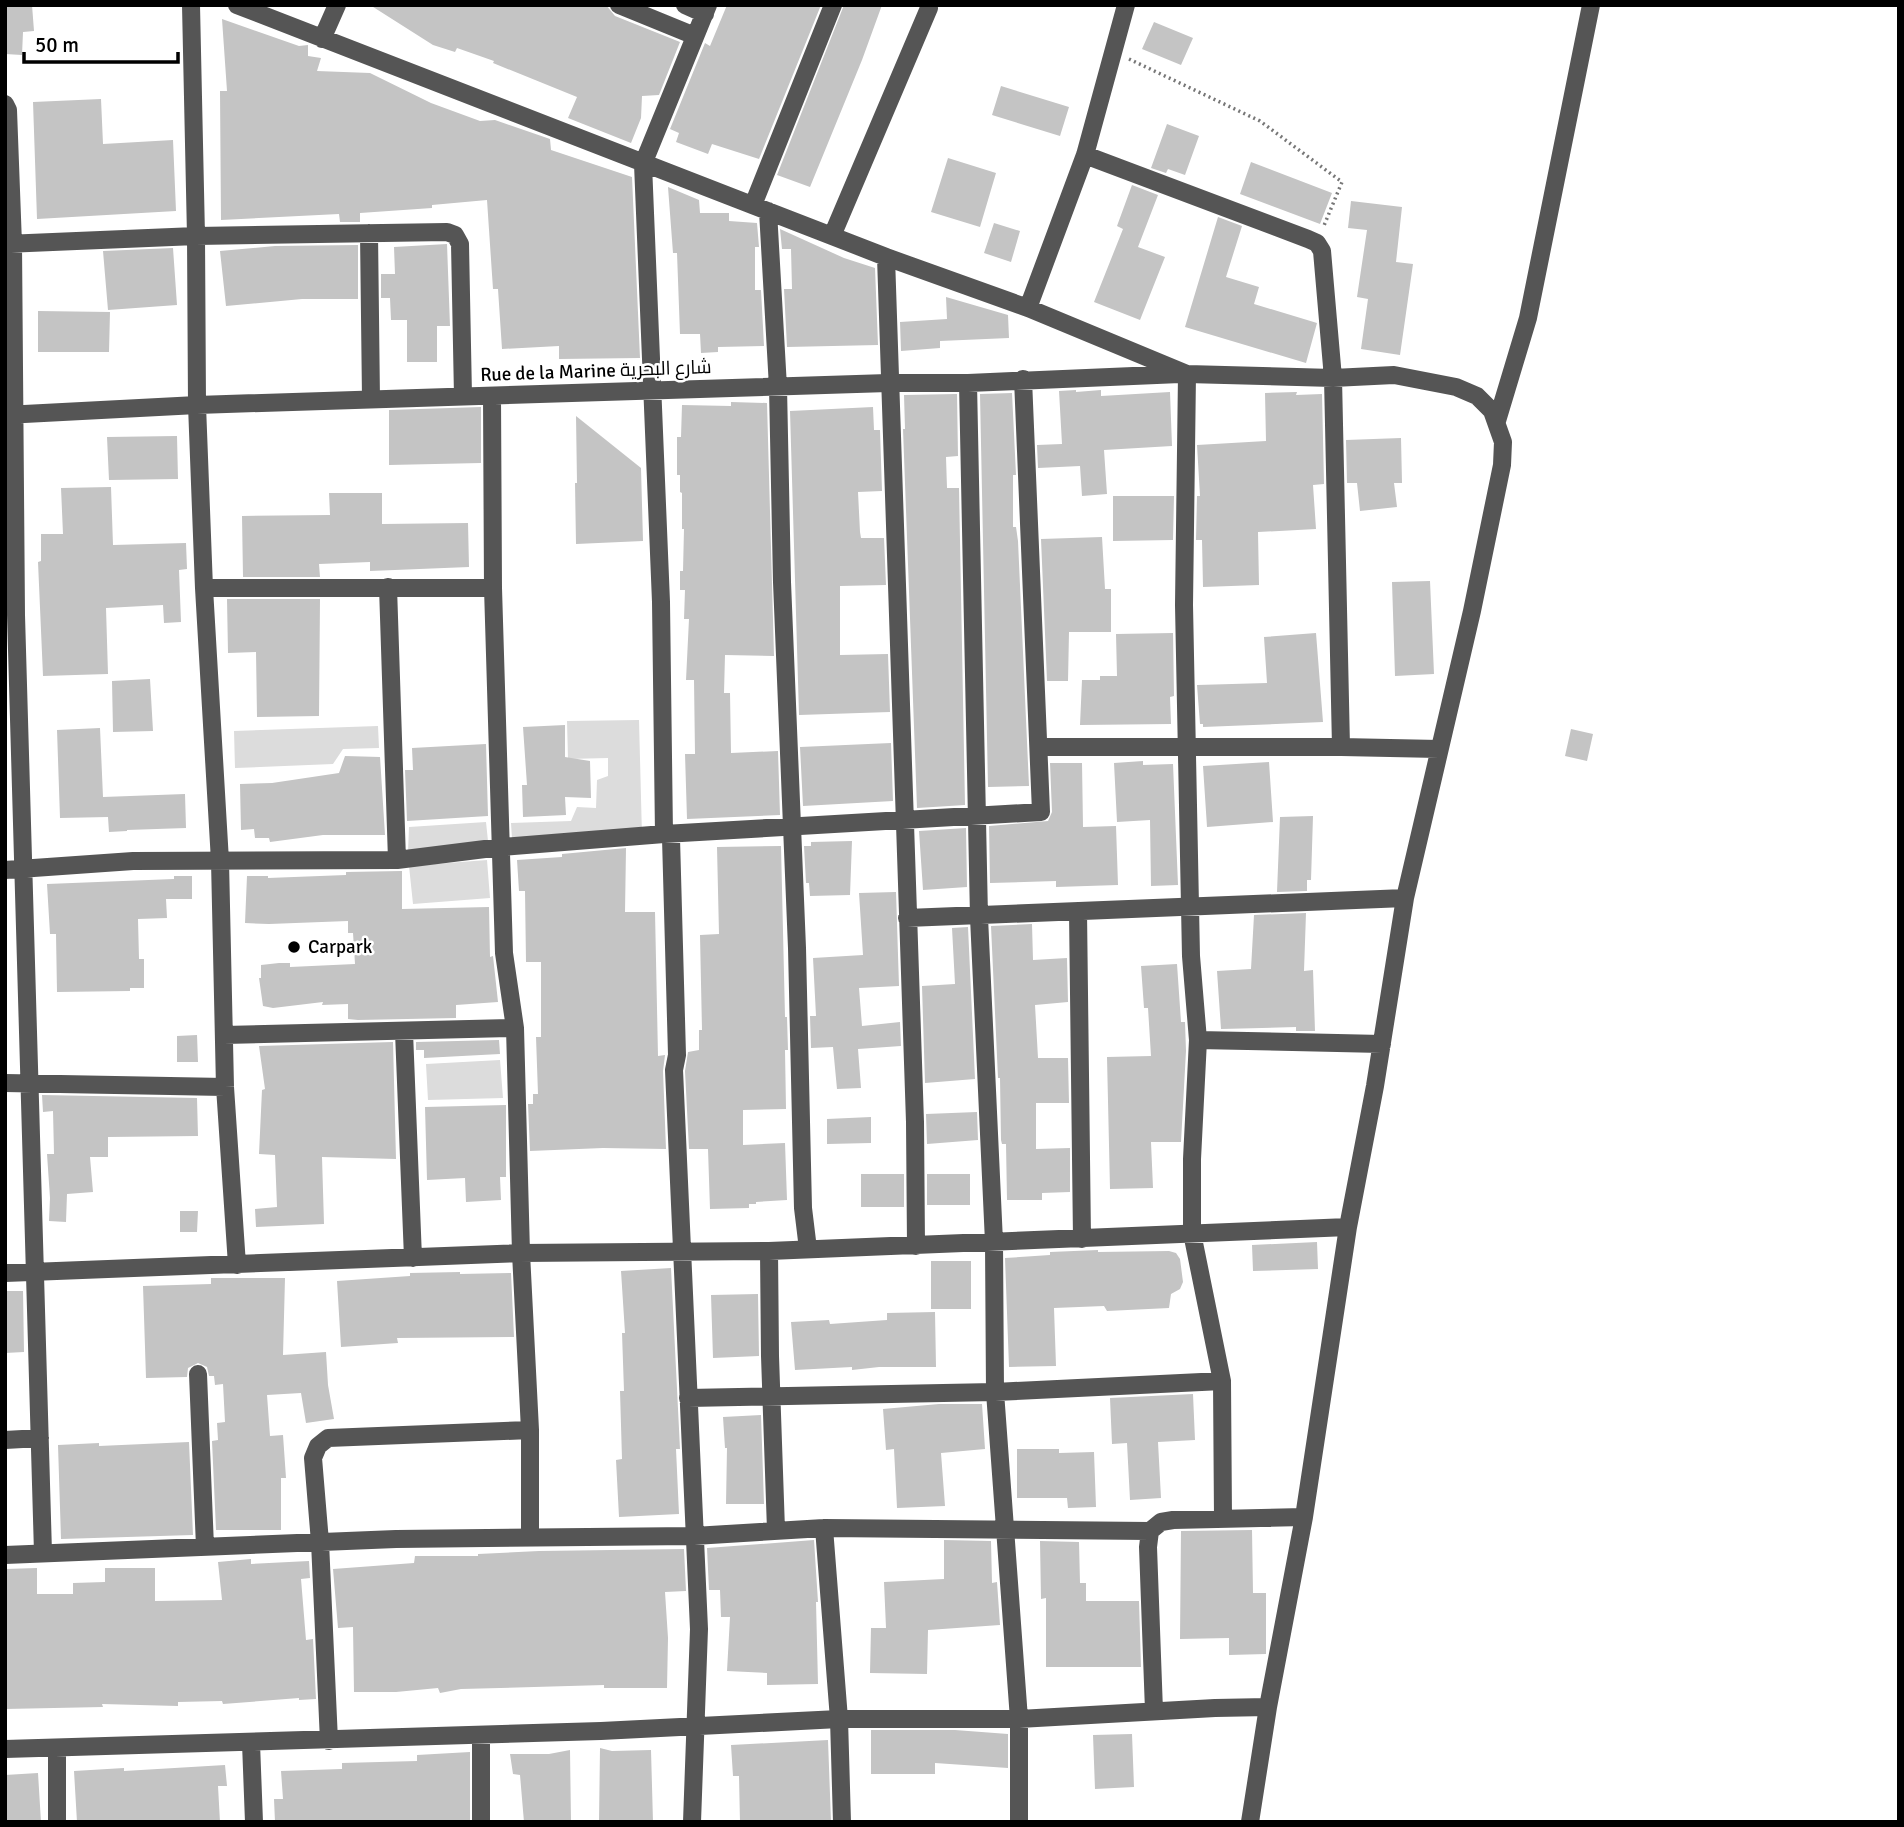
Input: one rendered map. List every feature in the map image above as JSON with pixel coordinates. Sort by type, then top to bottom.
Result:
[{"type":"street","points":[[191,5],[197,405],[204,587],[220,861],[225,1087],[237,1265]]},
{"type":"street","points":[[237,5],[643,164],[1028,309],[1187,374],[1184,579],[1186,746],[1191,956],[1198,1040],[1192,1159],[1192,1233],[1222,1381],[1223,1519]]},
{"type":"street","points":[[322,39],[337,5]]},
{"type":"street","points":[[619,5],[695,36]]},
{"type":"street","points":[[664,834],[661,602],[643,164],[706,10],[685,5]]},
{"type":"street","points":[[808,1249],[803,1208],[778,387],[761,208],[833,5]]},
{"type":"street","points":[[1028,309],[1085,155],[1126,5]]},
{"type":"street","points":[[1250,1822],[1268,1707],[1304,1517],[1348,1227],[1382,1044],[1405,898],[1472,611],[1502,465],[1503,442],[1497,421],[1528,318],[1591,5]]},
{"type":"street","points":[[832,236],[929,8]]},
{"type":"street","points":[[5,104],[8,110],[14,869],[30,1082],[43,1553]]},
{"type":"street","points":[[1085,155],[1317,243],[1323,257],[1333,377],[1341,747]]},
{"type":"street","points":[[9,244],[196,236],[447,232],[455,235],[460,244],[463,396]]},
{"type":"street","points":[[369,233],[371,399]]},
{"type":"street","points":[[886,257],[888,383],[915,1122],[916,1246]]},
{"type":"street","name":"Rue de la Marine شارع البحرية","points":[[9,415],[197,405],[888,383],[968,383],[1187,374],[1333,377],[1394,375],[1457,387],[1477,396],[1492,411],[1497,421]]},
{"type":"street","points":[[14,869],[133,862],[397,860],[664,834],[1041,811],[1023,379]]},
{"type":"street","points":[[968,383],[976,814],[994,1242],[995,1392],[1018,1719],[1019,1822]]},
{"type":"street","points":[[492,396],[493,588],[503,953],[515,1028],[520,1253],[530,1430],[530,1537]]},
{"type":"street","points":[[388,586],[397,860]]},
{"type":"street","points":[[204,587],[493,588]]},
{"type":"street","points":[[1039,747],[1439,749]]},
{"type":"street","points":[[664,834],[671,838],[677,1055],[674,1070],[699,1629],[692,1822]]},
{"type":"street","points":[[907,918],[1405,898]]},
{"type":"street","points":[[1078,911],[1082,1239]]},
{"type":"street","points":[[224,1035],[515,1028]]},
{"type":"street","points":[[404,1032],[413,1258]]},
{"type":"street","points":[[1198,1040],[1382,1044]]},
{"type":"street","points":[[5,1083],[225,1087]]},
{"type":"street","points":[[5,1273],[520,1253],[769,1251],[916,1246],[1348,1227]]},
{"type":"street","points":[[769,1251],[776,1530]]},
{"type":"street","points":[[198,1374],[205,1546]]},
{"type":"street","points":[[688,1398],[995,1392],[1222,1381]]},
{"type":"street","points":[[329,1741],[320,1542],[313,1458],[318,1446],[328,1438],[530,1430]]},
{"type":"street","points":[[5,1440],[40,1438]]},
{"type":"street","points":[[5,1555],[320,1542],[694,1536],[824,1528],[1150,1531],[1161,1522],[1173,1520],[1304,1517]]},
{"type":"street","points":[[824,1528],[839,1719],[842,1822]]},
{"type":"street","points":[[1150,1531],[1148,1579],[1154,1711]]},
{"type":"street","points":[[5,1749],[329,1741],[839,1719],[1018,1719],[1268,1707]]},
{"type":"street","points":[[481,1735],[481,1822]]},
{"type":"street","points":[[251,1743],[254,1822]]},
{"type":"street","points":[[57,1748],[57,1822]]},
{"type":"path","points":[[1115,53],[1260,121],[1342,182],[1317,243]]},
{"type":"shaded area","points":[[639,720],[642,836],[512,839],[511,823],[571,821],[577,807],[596,808],[597,780],[608,776],[608,758],[568,759],[567,721]]},
{"type":"shaded area","points":[[378,726],[379,748],[343,749],[333,764],[235,768],[234,731]]},
{"type":"shaded area","points":[[486,822],[488,841],[408,852],[409,827]]},
{"type":"shaded area","points":[[487,860],[490,898],[413,904],[409,866]]},
{"type":"shaded area","points":[[500,1060],[503,1098],[428,1100],[426,1064]]},
{"type":"building","points":[[5,5],[32,5],[34,31],[23,32],[22,55],[5,54]]},
{"type":"building","points":[[370,5],[606,5],[615,16],[680,42],[659,95],[642,96],[641,118],[631,143],[568,118],[577,97],[493,63],[494,61],[457,48],[455,52],[433,45]]},
{"type":"building","points":[[727,5],[821,5],[759,159],[712,144],[708,154],[676,142],[679,133],[670,129],[705,43],[710,46]]},
{"type":"building","points":[[844,5],[882,5],[810,187],[777,175]]},
{"type":"building","points":[[222,19],[299,46],[308,45],[308,56],[321,58],[317,71],[370,73],[431,103],[480,121],[495,120],[550,139],[551,150],[632,177],[640,358],[559,359],[559,346],[502,349],[498,289],[493,289],[487,200],[432,205],[432,208],[360,213],[360,222],[340,222],[339,214],[221,220],[220,91],[227,91]]},
{"type":"building","points":[[1154,22],[1193,38],[1181,65],[1142,49]]},
{"type":"building","points":[[1001,86],[1069,107],[1060,136],[992,115]]},
{"type":"building","points":[[101,99],[103,144],[173,140],[176,211],[37,219],[33,102]]},
{"type":"building","points":[[1167,124],[1199,136],[1185,175],[1168,169],[1166,173],[1151,168]]},
{"type":"building","points":[[948,158],[996,173],[980,227],[931,212]]},
{"type":"building","points":[[1251,162],[1332,193],[1320,224],[1240,194]]},
{"type":"building","points":[[1132,185],[1158,195],[1138,247],[1165,257],[1140,320],[1094,302],[1123,229],[1117,226]]},
{"type":"building","points":[[668,187],[699,200],[700,213],[729,213],[729,221],[757,223],[759,247],[755,247],[755,290],[761,290],[764,346],[718,347],[718,352],[701,353],[700,334],[680,334],[677,253],[673,253]]},
{"type":"building","points":[[1351,201],[1402,207],[1396,262],[1413,264],[1400,355],[1361,349],[1368,299],[1357,297],[1367,230],[1348,228]]},
{"type":"building","points":[[1218,217],[1242,226],[1226,277],[1259,287],[1254,304],[1317,323],[1306,363],[1185,327]]},
{"type":"building","points":[[994,223],[1020,231],[1011,262],[984,253]]},
{"type":"building","points":[[780,229],[844,258],[875,268],[878,345],[787,347],[784,289],[792,289],[791,249],[782,249]]},
{"type":"building","points":[[447,244],[450,326],[437,326],[437,362],[407,362],[407,320],[391,320],[390,298],[381,298],[381,274],[395,274],[394,247]]},
{"type":"building","points":[[358,245],[358,299],[302,299],[226,306],[220,251],[275,246]]},
{"type":"building","points":[[173,248],[177,305],[108,310],[103,251]]},
{"type":"building","points":[[946,297],[1008,315],[1009,338],[940,341],[940,348],[901,351],[900,322],[947,319]]},
{"type":"building","points":[[38,311],[110,312],[109,352],[38,352]]},
{"type":"building","points":[[1101,390],[1101,396],[1170,392],[1172,446],[1104,450],[1107,494],[1082,496],[1080,466],[1038,468],[1037,445],[1062,444],[1059,391]]},
{"type":"building","points":[[1297,392],[1296,395],[1322,394],[1324,484],[1313,485],[1316,529],[1258,532],[1259,585],[1203,587],[1202,540],[1196,540],[1197,496],[1200,496],[1197,445],[1266,441],[1265,393]]},
{"type":"building","points":[[1012,393],[1016,475],[1013,475],[1013,527],[1016,527],[1018,541],[1029,786],[988,787],[980,394]]},
{"type":"building","points":[[957,394],[958,456],[946,457],[947,488],[959,488],[965,805],[917,808],[904,395]]},
{"type":"building","points":[[731,402],[767,403],[774,656],[725,655],[724,693],[730,693],[731,753],[778,751],[780,815],[687,819],[685,754],[695,754],[694,680],[686,680],[689,619],[684,619],[685,590],[680,590],[684,529],[680,475],[677,475],[677,437],[681,437],[682,405],[731,406]]},
{"type":"building","points":[[481,407],[481,463],[389,465],[389,410]]},
{"type":"building","points":[[873,407],[874,430],[880,430],[882,491],[858,492],[860,532],[861,538],[884,538],[886,585],[840,586],[840,655],[888,654],[890,712],[799,715],[790,411]]},
{"type":"building","points":[[576,416],[641,468],[643,541],[576,544]]},
{"type":"building","points":[[177,436],[178,479],[109,480],[107,437]]},
{"type":"building","points":[[1401,438],[1402,483],[1394,483],[1397,507],[1360,511],[1357,483],[1347,483],[1346,440]]},
{"type":"building","points":[[111,487],[113,545],[186,543],[187,569],[179,570],[181,622],[164,623],[163,605],[106,608],[108,674],[43,676],[38,562],[41,561],[41,534],[63,534],[61,488]]},
{"type":"building","points":[[329,493],[382,493],[382,524],[468,523],[469,567],[370,571],[370,562],[319,564],[320,577],[243,577],[242,516],[330,515]]},
{"type":"building","points":[[1113,496],[1174,496],[1173,540],[1113,541]]},
{"type":"building","points":[[1102,537],[1105,589],[1111,589],[1111,632],[1069,632],[1068,681],[1047,681],[1041,539]]},
{"type":"building","points":[[1430,581],[1434,674],[1395,676],[1392,582]]},
{"type":"building","points":[[227,599],[320,599],[319,716],[257,717],[256,652],[228,653]]},
{"type":"building","points":[[1173,633],[1174,696],[1170,697],[1171,724],[1080,725],[1082,680],[1117,676],[1116,634]]},
{"type":"building","points":[[1316,633],[1323,722],[1203,727],[1203,724],[1200,724],[1197,685],[1267,683],[1264,637]]},
{"type":"building","points":[[150,679],[153,731],[113,732],[112,681]]},
{"type":"building","points":[[565,725],[565,757],[590,761],[591,798],[565,797],[566,815],[523,817],[522,785],[527,785],[523,727]]},
{"type":"building","points":[[100,728],[103,797],[185,794],[186,828],[109,832],[108,817],[60,818],[57,730]]},
{"type":"building","points":[[1571,729],[1593,734],[1587,761],[1565,756]]},
{"type":"building","points":[[891,743],[893,801],[803,806],[800,747]]},
{"type":"building","points":[[486,744],[488,816],[407,821],[405,770],[413,770],[412,748]]},
{"type":"building","points":[[345,756],[380,757],[385,835],[323,835],[270,842],[269,838],[255,838],[254,829],[241,830],[240,784],[272,783],[339,773]]},
{"type":"building","points":[[1143,761],[1143,765],[1173,764],[1178,885],[1151,886],[1150,820],[1117,822],[1114,763]]},
{"type":"building","points":[[1269,762],[1273,822],[1207,827],[1203,766]]},
{"type":"building","points":[[1050,763],[1082,763],[1083,827],[1116,826],[1118,885],[1056,887],[1056,881],[990,883],[989,826],[1048,821],[1052,812]]},
{"type":"building","points":[[1313,816],[1311,880],[1307,880],[1307,891],[1277,892],[1280,817]]},
{"type":"building","points":[[966,828],[967,887],[923,890],[919,831]]},
{"type":"building","points":[[852,841],[850,895],[810,896],[809,883],[806,883],[804,846],[811,846],[811,842]]},
{"type":"building","points":[[781,846],[788,1050],[785,1050],[786,1109],[743,1110],[743,1145],[785,1143],[787,1200],[756,1202],[749,1204],[749,1208],[710,1209],[708,1149],[689,1149],[685,1071],[688,1052],[699,1050],[699,1030],[702,1030],[700,935],[719,934],[717,847]]},
{"type":"building","points":[[626,848],[625,912],[655,912],[658,1056],[665,1055],[663,1071],[666,1149],[530,1151],[528,1104],[533,1104],[533,1094],[538,1094],[536,1037],[541,1037],[541,962],[526,962],[525,891],[519,891],[517,860]]},
{"type":"building","points":[[402,871],[402,909],[489,907],[490,957],[493,956],[498,1002],[456,1005],[456,1018],[358,1020],[348,1019],[348,1004],[322,1005],[323,1002],[273,1008],[263,1006],[259,978],[261,965],[290,963],[290,967],[355,964],[353,933],[348,933],[348,921],[245,923],[247,876],[268,878]]},
{"type":"building","points":[[174,876],[192,876],[192,899],[166,899],[167,918],[138,919],[139,959],[144,959],[144,988],[130,988],[130,991],[57,992],[56,934],[50,934],[47,884],[174,879]]},
{"type":"building","points":[[896,892],[899,986],[859,988],[862,1026],[900,1022],[901,1046],[858,1049],[861,1088],[837,1089],[833,1047],[811,1048],[810,1016],[816,1016],[813,958],[863,955],[859,893]]},
{"type":"building","points":[[1306,913],[1304,971],[1313,970],[1315,1031],[1296,1031],[1296,1027],[1221,1029],[1217,971],[1251,969],[1254,915]]},
{"type":"building","points":[[1032,924],[1033,960],[1067,958],[1068,1002],[1035,1005],[1038,1058],[1068,1058],[1069,1103],[1036,1103],[1036,1149],[1070,1148],[1070,1192],[1042,1193],[1042,1200],[1007,1200],[1006,1144],[1002,1144],[1001,1140],[991,926]]},
{"type":"building","points":[[968,927],[975,1079],[925,1083],[922,986],[955,984],[952,928]]},
{"type":"building","points":[[1177,964],[1186,1051],[1181,1142],[1151,1142],[1153,1188],[1110,1189],[1107,1057],[1151,1056],[1148,1008],[1144,1008],[1141,966]]},
{"type":"building","points":[[197,1035],[198,1062],[177,1062],[177,1036]]},
{"type":"building","points":[[499,1040],[500,1054],[424,1058],[424,1050],[416,1050],[416,1042]]},
{"type":"building","points":[[393,1042],[396,1159],[322,1157],[324,1224],[256,1227],[255,1209],[277,1207],[275,1155],[259,1154],[262,1090],[265,1089],[259,1046]]},
{"type":"building","points":[[42,1095],[197,1098],[198,1136],[108,1137],[108,1157],[90,1157],[93,1192],[67,1194],[66,1222],[49,1221],[47,1154],[54,1154],[53,1111],[43,1112]]},
{"type":"building","points":[[506,1105],[506,1177],[500,1177],[501,1200],[466,1202],[465,1178],[427,1180],[425,1107]]},
{"type":"building","points":[[977,1112],[978,1140],[927,1144],[926,1114]]},
{"type":"building","points":[[871,1117],[871,1143],[827,1144],[827,1119]]},
{"type":"building","points":[[861,1174],[904,1174],[904,1207],[861,1207]]},
{"type":"building","points":[[927,1174],[970,1174],[970,1205],[927,1205]]},
{"type":"building","points":[[180,1211],[198,1211],[197,1232],[180,1232]]},
{"type":"building","points":[[1317,1242],[1318,1269],[1253,1271],[1252,1245]]},
{"type":"building","points":[[1098,1250],[1176,1253],[1180,1259],[1183,1282],[1180,1289],[1171,1294],[1169,1308],[1107,1311],[1104,1306],[1054,1308],[1056,1366],[1009,1367],[1005,1258],[1050,1255],[1050,1252]]},
{"type":"building","points":[[931,1261],[971,1261],[971,1309],[931,1309]]},
{"type":"building","points":[[671,1268],[680,1449],[676,1449],[679,1514],[619,1517],[616,1460],[622,1459],[620,1391],[624,1391],[622,1333],[625,1333],[621,1271]]},
{"type":"building","points":[[410,1273],[511,1273],[514,1337],[397,1338],[398,1343],[341,1347],[337,1281],[410,1276]]},
{"type":"building","points":[[211,1278],[285,1278],[283,1355],[326,1352],[334,1419],[306,1423],[301,1393],[267,1395],[270,1436],[283,1435],[286,1478],[281,1478],[281,1530],[216,1530],[212,1441],[218,1440],[217,1423],[225,1422],[223,1384],[215,1385],[214,1376],[209,1376],[207,1367],[198,1363],[188,1368],[187,1377],[146,1378],[143,1286],[211,1284]]},
{"type":"building","points":[[5,1291],[23,1291],[24,1352],[5,1353]]},
{"type":"building","points":[[758,1294],[759,1356],[713,1358],[711,1295]]},
{"type":"building","points":[[935,1312],[936,1367],[795,1370],[791,1322],[829,1320],[830,1324],[887,1320],[887,1313]]},
{"type":"building","points":[[1193,1394],[1195,1440],[1158,1442],[1161,1498],[1130,1500],[1127,1443],[1112,1444],[1110,1398]]},
{"type":"building","points":[[939,1404],[982,1404],[985,1449],[941,1453],[945,1506],[897,1508],[894,1449],[886,1450],[883,1409]]},
{"type":"building","points":[[761,1415],[764,1504],[726,1504],[727,1448],[723,1417]]},
{"type":"building","points":[[189,1442],[193,1535],[61,1539],[58,1445]]},
{"type":"building","points":[[1017,1449],[1059,1449],[1059,1453],[1094,1452],[1096,1507],[1068,1508],[1067,1498],[1017,1498]]},
{"type":"building","points":[[1252,1530],[1253,1593],[1266,1593],[1266,1654],[1229,1655],[1229,1638],[1180,1639],[1181,1531]]},
{"type":"building","points":[[814,1540],[818,1602],[818,1684],[767,1685],[767,1673],[727,1671],[730,1617],[721,1617],[720,1590],[709,1590],[707,1548]]},
{"type":"building","points":[[944,1540],[991,1541],[992,1583],[997,1582],[1000,1625],[928,1630],[927,1674],[870,1673],[871,1628],[886,1628],[884,1582],[944,1579]]},
{"type":"building","points":[[1040,1541],[1079,1542],[1080,1583],[1086,1583],[1086,1601],[1139,1601],[1141,1667],[1046,1667],[1046,1598],[1041,1599]]},
{"type":"building","points":[[684,1549],[686,1591],[665,1592],[667,1688],[604,1688],[604,1685],[461,1689],[440,1693],[438,1688],[354,1692],[353,1627],[338,1628],[333,1569],[414,1563],[415,1556]]},
{"type":"building","points":[[251,1559],[251,1564],[309,1561],[310,1578],[301,1579],[306,1640],[313,1639],[316,1699],[223,1704],[222,1701],[178,1702],[178,1706],[102,1704],[103,1707],[5,1709],[5,1569],[37,1568],[37,1594],[73,1594],[73,1583],[105,1582],[105,1568],[155,1568],[155,1601],[222,1600],[218,1562]]},
{"type":"building","points":[[871,1730],[955,1730],[1008,1734],[1008,1768],[935,1763],[935,1774],[871,1774]]},
{"type":"building","points":[[1132,1734],[1134,1787],[1095,1789],[1093,1735]]},
{"type":"building","points":[[828,1740],[831,1822],[740,1822],[739,1776],[733,1776],[731,1745]]},
{"type":"building","points":[[600,1748],[612,1751],[651,1750],[653,1822],[599,1822]]},
{"type":"building","points":[[570,1750],[571,1822],[524,1822],[520,1775],[513,1774],[510,1754],[549,1754]]},
{"type":"building","points":[[470,1752],[470,1822],[275,1822],[274,1799],[283,1799],[281,1771],[342,1769],[342,1763],[417,1761],[417,1755]]},
{"type":"building","points":[[225,1765],[227,1786],[218,1786],[220,1822],[77,1822],[74,1771]]},
{"type":"building","points":[[38,1773],[41,1822],[5,1822],[5,1775]]},
{"type":"place","name":"Carpark","points":[[294,947]]}]
